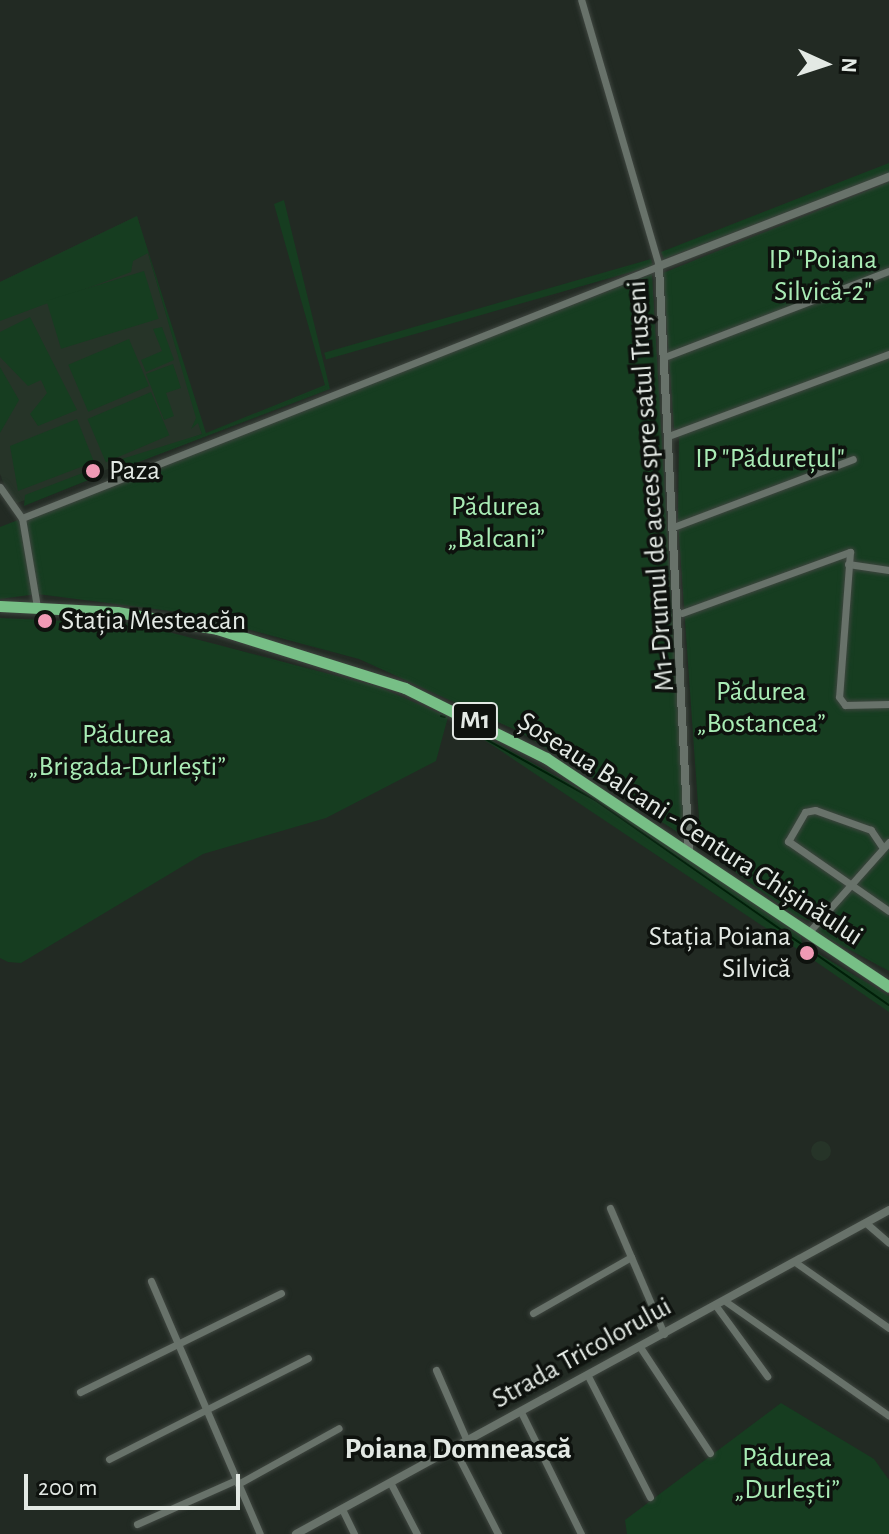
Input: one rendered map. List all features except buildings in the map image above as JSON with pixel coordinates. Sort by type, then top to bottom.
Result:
[{"type":"highway","name":"Șoseaua Balcani - Centura Chișinăului","points":[[0,606],[37,607],[217,629],[364,672],[546,758],[889,987]]},
{"type":"street","points":[[22,518],[659,266],[581,0]]},
{"type":"street","name":"M1-Drumul de acces spre satul Trușeni","points":[[689,853],[682,613],[659,266],[889,177]]},
{"type":"street","points":[[667,356],[889,271]]},
{"type":"street","points":[[671,435],[889,354]]},
{"type":"street","points":[[676,526],[853,459]]},
{"type":"street","points":[[0,487],[22,518],[37,607]]},
{"type":"street","points":[[682,613],[850,552],[839,697],[845,705],[889,704]]},
{"type":"street","points":[[848,564],[889,570]]},
{"type":"street","points":[[808,933],[851,885],[886,845],[871,830],[805,812],[791,846],[851,885],[889,911]]},
{"type":"street","points":[[610,1208],[664,1334]]},
{"type":"street","name":"Strada Tricolorului","points":[[296,1534],[889,1210]]},
{"type":"street","points":[[866,1223],[889,1243]]},
{"type":"street","points":[[533,1313],[631,1257]]},
{"type":"street","points":[[795,1262],[889,1328]]},
{"type":"street","points":[[151,1281],[260,1534]]},
{"type":"street","points":[[80,1392],[179,1346],[281,1293]]},
{"type":"street","points":[[725,1301],[889,1416]]},
{"type":"street","points":[[716,1306],[767,1376]]},
{"type":"street","points":[[640,1347],[710,1453]]},
{"type":"street","points":[[109,1459],[208,1414],[308,1358]]},
{"type":"street","points":[[436,1370],[467,1441]]},
{"type":"street","points":[[588,1376],[650,1497]]},
{"type":"street","points":[[521,1412],[581,1534]]},
{"type":"street","points":[[137,1524],[237,1482],[339,1428]]},
{"type":"street","points":[[454,1448],[498,1534]]},
{"type":"street","points":[[390,1482],[417,1534]]},
{"type":"street","points":[[342,1509],[354,1534]]},
{"type":"shaded area","points":[[137,216],[202,434],[12,505],[0,474],[0,282]]},
{"type":"shaded area","points":[[817,1141],[825,1141],[831,1151],[825,1161],[817,1161],[811,1155],[811,1147]]},
{"type":"green space","points":[[889,163],[889,173],[664,259],[661,252]]},
{"type":"green space","points":[[889,182],[889,971],[820,934],[819,924],[795,916],[701,847],[678,522],[679,429],[674,429],[663,273]]},
{"type":"green space","points":[[284,200],[330,389],[110,473],[109,463],[202,434],[198,423],[191,429],[196,418],[148,253],[133,261],[131,272],[0,321],[0,282],[137,216],[206,433],[325,385],[274,204]]},
{"type":"green space","points":[[651,259],[653,266],[326,359],[324,353]]},
{"type":"green space","points":[[144,271],[159,319],[61,349],[46,301]]},
{"type":"green space","name":"Pădurea „Balcani”","points":[[652,274],[685,827],[679,833],[520,732],[359,659],[186,613],[37,594],[0,599],[0,527]]},
{"type":"green space","points":[[30,317],[77,410],[38,426],[30,414],[47,393],[41,380],[28,386],[0,357],[0,332]]},
{"type":"green space","points":[[162,327],[174,360],[146,372],[141,360],[162,351],[153,329]]},
{"type":"green space","points":[[129,339],[149,386],[88,412],[68,365]]},
{"type":"green space","points":[[173,364],[181,388],[166,393],[174,416],[164,420],[146,374]]},
{"type":"green space","points":[[0,367],[19,400],[0,433]]},
{"type":"green space","points":[[151,392],[169,435],[106,462],[87,419]]},
{"type":"green space","points":[[77,419],[94,462],[18,491],[10,446]]},
{"type":"green space","points":[[88,471],[101,475],[24,506],[25,495]]},
{"type":"green space","name":"Pădurea „Brigada-Durlești”","points":[[0,618],[138,624],[379,687],[448,717],[436,761],[326,818],[203,854],[21,963],[8,962],[0,958]]},
{"type":"green space","points":[[453,719],[610,806],[801,936],[803,953]]},
{"type":"green space","points":[[814,951],[889,996],[889,1012],[809,957]]},
{"type":"green space","name":"Pădurea „Durlești”","points":[[781,1403],[874,1459],[889,1480],[889,1534],[627,1534],[625,1520]]},
{"type":"waterway","points":[[441,716],[445,717]]},
{"type":"waterway","points":[[455,722],[595,800],[889,1005]]},
{"type":"place","name":"Paza","points":[[93,471]]},
{"type":"place","name":"Stația Mesteacăn","points":[[45,621]]},
{"type":"place","name":"Stația Poiana Silvică","points":[[807,953]]},
{"type":"district","name":"Poiana Domnească","points":[[458,1449]]},
{"type":"park label","name":"IP \"Poiana Silvică-2\"","points":[[823,276]]},
{"type":"park label","name":"IP \"Pădurețul\"","points":[[770,459]]},
{"type":"park label","name":"Pădurea „Bostancea”","points":[[761,708]]}]
